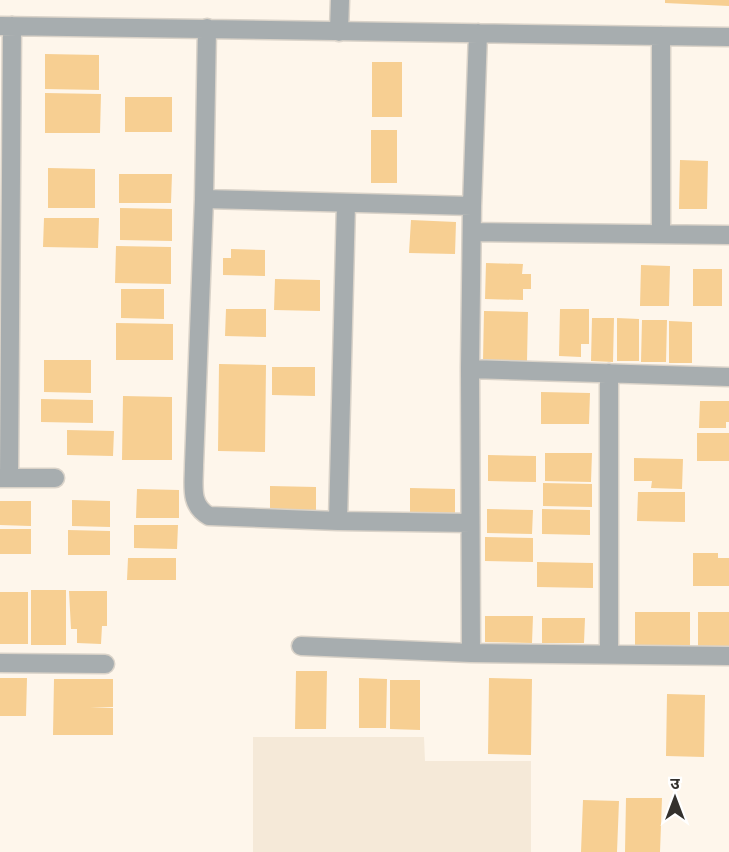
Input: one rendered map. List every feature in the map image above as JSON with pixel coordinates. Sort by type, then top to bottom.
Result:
[{"type":"street","points":[[339,32],[340,0]]},
{"type":"street","points":[[55,478],[4,478],[6,26],[729,37]]},
{"type":"street","points":[[207,28],[204,200],[194,465],[196,504],[200,511],[209,516],[471,523]]},
{"type":"street","points":[[471,652],[470,369],[472,206],[478,33]]},
{"type":"street","points":[[661,36],[661,234]]},
{"type":"street","points":[[204,200],[472,206]]},
{"type":"street","points":[[338,521],[346,203]]},
{"type":"street","points":[[472,232],[729,235]]},
{"type":"street","points":[[470,369],[729,377]]},
{"type":"street","points":[[609,373],[609,654]]},
{"type":"street","points":[[301,646],[471,652],[729,656]]},
{"type":"street","points":[[0,663],[105,664]]},
{"type":"shaded area","points":[[253,737],[424,737],[425,761],[531,761],[531,852],[253,852]]},
{"type":"building","points":[[665,0],[729,0],[729,6],[665,3]]},
{"type":"building","points":[[45,54],[99,55],[99,90],[45,89]]},
{"type":"building","points":[[372,62],[402,62],[402,117],[372,117]]},
{"type":"building","points":[[45,93],[101,94],[100,133],[45,133]]},
{"type":"building","points":[[125,97],[172,97],[172,132],[125,132]]},
{"type":"building","points":[[371,130],[397,130],[397,183],[371,183]]},
{"type":"building","points":[[680,160],[708,161],[707,209],[679,209]]},
{"type":"building","points":[[48,168],[95,169],[95,208],[48,208]]},
{"type":"building","points":[[119,174],[172,174],[171,203],[119,203]]},
{"type":"building","points":[[120,208],[172,209],[172,241],[120,240]]},
{"type":"building","points":[[44,218],[99,218],[98,248],[43,247]]},
{"type":"building","points":[[411,220],[456,222],[455,254],[409,253]]},
{"type":"building","points":[[116,246],[171,247],[171,284],[115,283]]},
{"type":"building","points":[[231,249],[265,250],[265,276],[223,275],[223,258],[231,258]]},
{"type":"building","points":[[486,263],[523,264],[522,274],[531,274],[531,289],[523,289],[523,300],[485,299]]},
{"type":"building","points":[[641,265],[670,266],[669,306],[640,306]]},
{"type":"building","points":[[693,269],[722,269],[722,306],[693,306]]},
{"type":"building","points":[[275,279],[320,280],[320,311],[274,310]]},
{"type":"building","points":[[121,289],[164,289],[164,319],[121,318]]},
{"type":"building","points":[[226,309],[266,309],[266,337],[225,336]]},
{"type":"building","points":[[560,309],[589,309],[589,344],[581,344],[581,357],[559,356]]},
{"type":"building","points":[[484,311],[528,312],[527,361],[483,361]]},
{"type":"building","points":[[592,318],[614,318],[613,362],[591,361]]},
{"type":"building","points":[[617,318],[639,319],[639,361],[617,361]]},
{"type":"building","points":[[642,320],[667,320],[666,362],[641,362]]},
{"type":"building","points":[[669,321],[692,322],[692,363],[669,363]]},
{"type":"building","points":[[116,323],[173,324],[173,360],[116,360]]},
{"type":"building","points":[[44,360],[91,360],[91,393],[44,392]]},
{"type":"building","points":[[219,364],[266,365],[265,452],[218,451]]},
{"type":"building","points":[[272,367],[315,367],[315,396],[272,395]]},
{"type":"building","points":[[541,392],[590,393],[589,424],[541,424]]},
{"type":"building","points":[[123,396],[172,397],[172,460],[122,460]]},
{"type":"building","points":[[41,399],[93,400],[93,423],[41,422]]},
{"type":"building","points":[[700,401],[729,401],[729,422],[726,422],[726,428],[699,428]]},
{"type":"building","points":[[67,430],[114,431],[113,456],[67,455]]},
{"type":"building","points":[[697,433],[729,433],[729,461],[697,461]]},
{"type":"building","points":[[545,453],[592,453],[591,482],[545,481]]},
{"type":"building","points":[[488,455],[536,456],[536,482],[488,481]]},
{"type":"building","points":[[634,458],[683,459],[682,489],[651,488],[652,481],[634,481]]},
{"type":"building","points":[[543,483],[592,484],[592,507],[543,506]]},
{"type":"building","points":[[270,486],[316,487],[316,515],[270,514]]},
{"type":"building","points":[[410,488],[455,489],[455,516],[410,515]]},
{"type":"building","points":[[137,489],[179,490],[179,518],[136,518]]},
{"type":"building","points":[[638,492],[685,492],[685,522],[637,521]]},
{"type":"building","points":[[72,500],[110,501],[110,527],[72,526]]},
{"type":"building","points":[[0,501],[31,501],[31,526],[0,525]]},
{"type":"building","points":[[487,509],[533,510],[532,534],[487,533]]},
{"type":"building","points":[[542,509],[590,510],[590,535],[542,534]]},
{"type":"building","points":[[134,525],[178,525],[177,549],[134,548]]},
{"type":"building","points":[[0,529],[31,529],[31,554],[0,554]]},
{"type":"building","points":[[68,530],[110,531],[110,555],[68,555]]},
{"type":"building","points":[[485,537],[533,538],[533,562],[485,561]]},
{"type":"building","points":[[693,553],[718,553],[718,558],[729,558],[729,586],[693,586]]},
{"type":"building","points":[[128,558],[176,558],[176,580],[127,580]]},
{"type":"building","points":[[537,562],[593,563],[593,588],[537,587]]},
{"type":"building","points":[[31,590],[66,590],[66,645],[31,645]]},
{"type":"building","points":[[69,591],[107,591],[107,626],[102,626],[101,644],[77,643],[77,629],[71,629]]},
{"type":"building","points":[[0,592],[28,592],[28,644],[0,644]]},
{"type":"building","points":[[635,612],[690,612],[690,646],[635,646]]},
{"type":"building","points":[[698,612],[729,612],[729,646],[698,646]]},
{"type":"building","points":[[485,616],[533,616],[532,643],[485,642]]},
{"type":"building","points":[[542,618],[585,618],[584,643],[542,643]]},
{"type":"building","points":[[296,671],[327,671],[326,729],[295,729]]},
{"type":"building","points":[[0,678],[27,678],[26,716],[0,716]]},
{"type":"building","points":[[359,678],[387,679],[386,728],[359,728]]},
{"type":"building","points":[[489,678],[532,679],[531,755],[488,754]]},
{"type":"building","points":[[54,679],[113,679],[113,707],[90,707],[113,708],[113,735],[53,735]]},
{"type":"building","points":[[390,680],[420,680],[420,730],[390,729]]},
{"type":"building","points":[[667,694],[705,695],[704,757],[666,756]]},
{"type":"building","points":[[626,798],[662,798],[660,852],[625,852]]},
{"type":"building","points":[[583,800],[619,801],[617,852],[581,852]]}]
